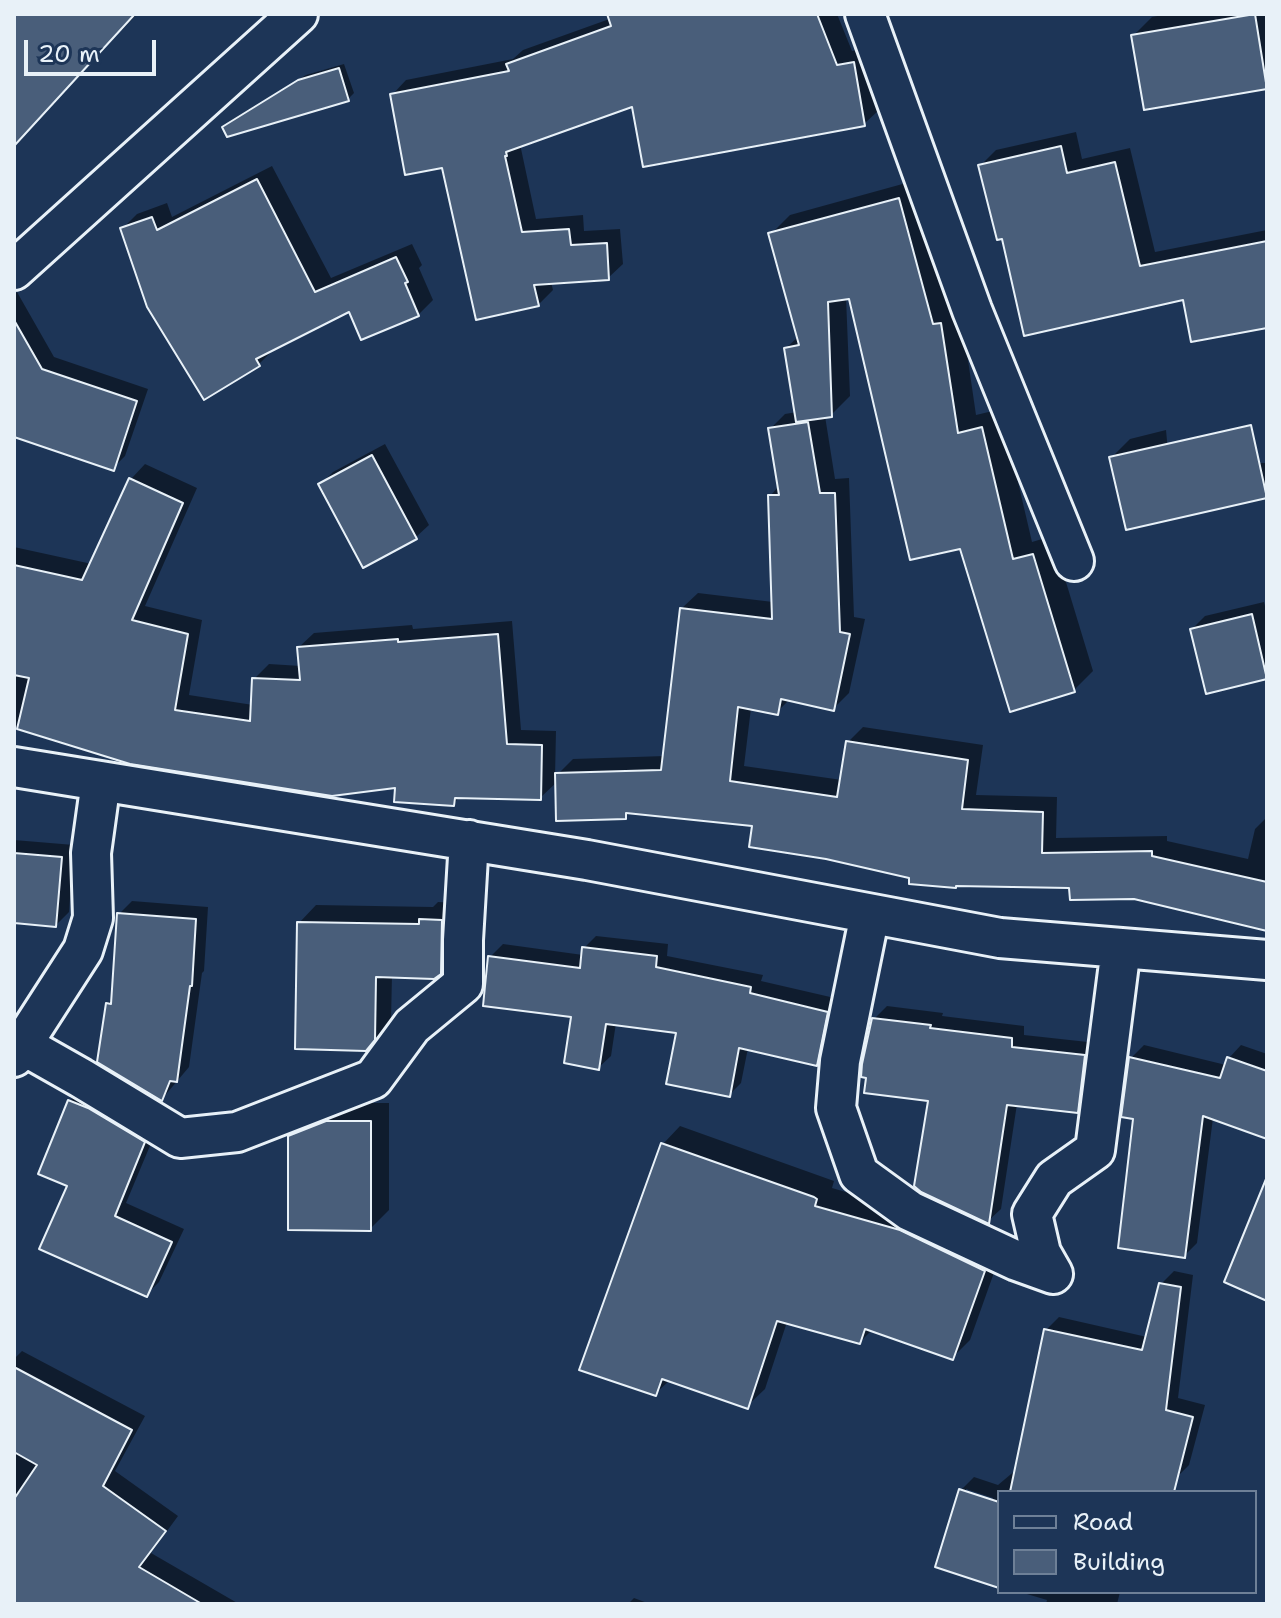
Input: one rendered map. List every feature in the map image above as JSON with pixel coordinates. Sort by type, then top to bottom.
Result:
[{"type":"street","points":[[14,270],[298,14]]},
{"type":"street","points":[[865,14],[972,310],[1074,561]]},
{"type":"street","points":[[14,767],[587,860],[1000,938],[1267,960]]},
{"type":"street","points":[[101,781],[91,853],[93,918],[83,950],[18,1051],[81,1078],[180,1138],[237,1132],[373,1079],[412,1026],[463,984],[469,840]]},
{"type":"street","points":[[870,914],[840,1061],[836,1108],[859,1174],[910,1211],[1017,1261],[1053,1274],[1041,1253],[1032,1214],[1054,1179],[1095,1150],[1121,948]]},
{"type":"building","points":[[14,14],[135,14],[14,146]]},
{"type":"building","points":[[607,14],[817,14],[837,65],[854,62],[865,126],[643,167],[632,107],[506,152],[522,232],[569,229],[571,245],[607,243],[609,280],[534,285],[539,306],[476,320],[442,168],[405,175],[390,94],[509,71],[506,64],[611,26]]},
{"type":"building","points":[[1255,14],[1267,89],[1144,110],[1131,35]]},
{"type":"building","points":[[339,68],[349,101],[227,137],[222,127],[298,80]]},
{"type":"building","points":[[1061,146],[1067,173],[1115,162],[1140,266],[1267,241],[1267,328],[1191,342],[1183,300],[1024,336],[1002,239],[997,240],[978,165]]},
{"type":"building","points":[[257,179],[315,292],[396,257],[419,316],[361,340],[349,312],[256,359],[260,366],[204,400],[147,307],[120,228],[152,217],[157,230]]},
{"type":"building","points":[[899,198],[933,324],[941,323],[958,433],[982,427],[1013,559],[1033,554],[1075,692],[1010,712],[960,549],[910,560],[849,299],[828,302],[832,417],[796,422],[784,348],[799,345],[768,233]]},
{"type":"building","points":[[14,320],[42,369],[137,401],[114,471],[14,437]]},
{"type":"building","points":[[808,422],[820,493],[835,493],[840,632],[850,634],[834,711],[781,699],[778,715],[738,707],[730,781],[837,797],[846,741],[968,760],[962,809],[1043,812],[1042,853],[1152,851],[1152,856],[1267,882],[1267,931],[1134,899],[1070,900],[1069,888],[956,888],[909,884],[909,878],[826,859],[749,847],[752,826],[626,813],[626,819],[556,821],[555,773],[661,770],[680,608],[772,619],[768,495],[779,495],[768,428]]},
{"type":"building","points":[[1251,425],[1267,498],[1126,530],[1109,457]]},
{"type":"building","points":[[372,455],[417,539],[363,568],[318,484]]},
{"type":"building","points":[[129,478],[183,503],[132,620],[188,634],[175,710],[250,721],[252,678],[300,680],[297,647],[498,634],[507,744],[542,745],[541,800],[455,798],[454,806],[394,802],[395,788],[332,796],[130,764],[17,729],[29,678],[14,675],[14,565],[82,580]]},
{"type":"building","points":[[1252,614],[1267,679],[1206,694],[1190,629]]},
{"type":"building","points":[[14,853],[62,857],[56,927],[14,923]]},
{"type":"building","points":[[117,913],[196,919],[192,986],[177,1082],[170,1081],[162,1101],[97,1062],[106,1003],[111,1004]]},
{"type":"building","points":[[419,919],[442,920],[441,974],[434,979],[376,977],[375,1040],[366,1051],[295,1049],[297,922],[419,924]]},
{"type":"building","points":[[582,947],[657,956],[656,967],[751,987],[750,993],[828,1012],[817,1066],[739,1048],[730,1097],[666,1084],[676,1033],[606,1024],[599,1070],[564,1063],[571,1017],[483,1006],[488,956],[580,968]]},
{"type":"building","points":[[872,1018],[1012,1038],[1012,1047],[1085,1055],[1078,1113],[1007,1105],[989,1224],[914,1186],[928,1101],[864,1093],[866,1078],[861,1077],[862,1064]]},
{"type":"building","points":[[1129,1057],[1220,1078],[1227,1057],[1267,1071],[1267,1139],[1203,1116],[1185,1258],[1118,1248],[1133,1119],[1121,1117]]},
{"type":"building","points":[[68,1100],[88,1108],[145,1142],[115,1216],[172,1242],[147,1297],[39,1249],[67,1186],[38,1174]]},
{"type":"building","points":[[326,1121],[371,1121],[371,1231],[288,1230],[288,1136]]},
{"type":"building","points":[[661,1143],[814,1197],[817,1199],[815,1206],[900,1230],[985,1271],[953,1360],[865,1329],[860,1344],[777,1321],[748,1409],[662,1379],[656,1396],[579,1370]]},
{"type":"building","points":[[1267,1179],[1267,1301],[1224,1282]]},
{"type":"building","points":[[1159,1283],[1181,1287],[1166,1410],[1193,1417],[1175,1490],[1010,1490],[1044,1329],[1142,1350]]},
{"type":"building","points":[[14,1367],[132,1430],[103,1486],[166,1531],[139,1567],[202,1604],[14,1604],[14,1499],[37,1465],[14,1452]]},
{"type":"building","points":[[959,1489],[997,1501],[997,1587],[935,1567]]}]
